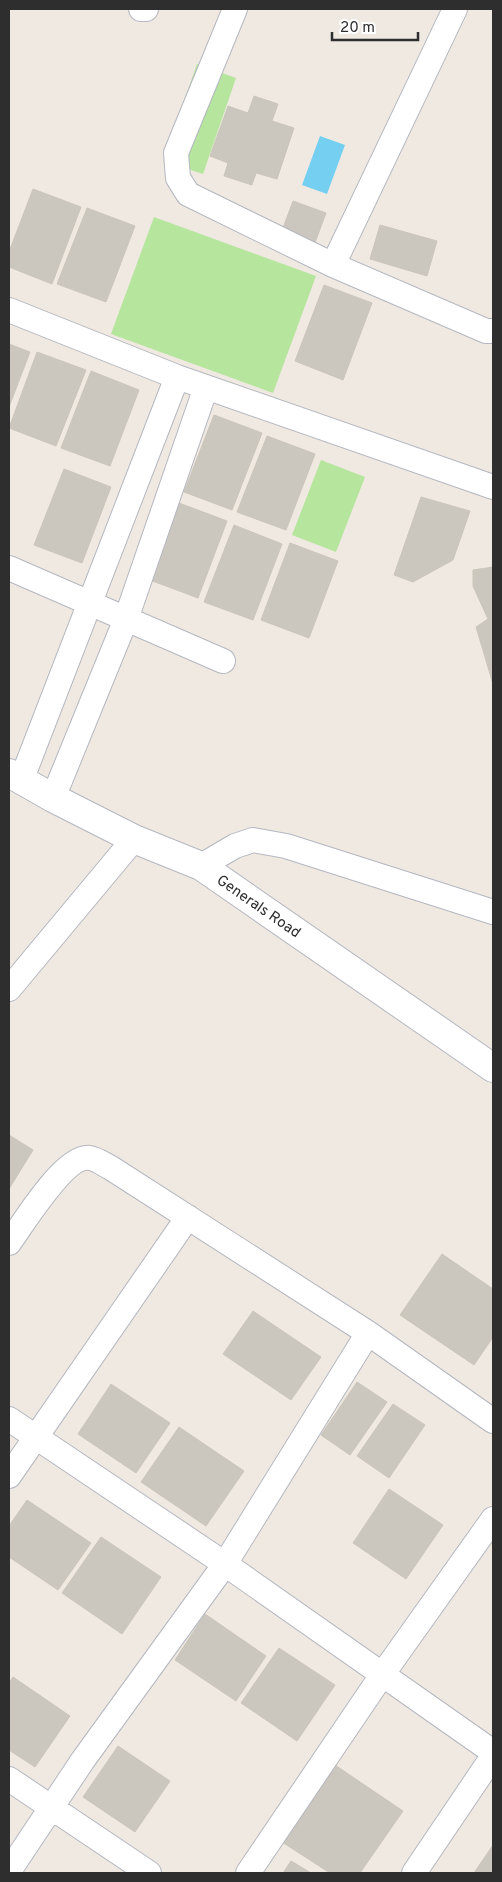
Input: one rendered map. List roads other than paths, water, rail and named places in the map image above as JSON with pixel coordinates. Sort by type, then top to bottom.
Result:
[{"type":"street","points":[[141,9],[146,9]]},
{"type":"street","points":[[235,9],[176,153],[178,178],[188,194],[333,265],[486,331],[493,331]]},
{"type":"street","points":[[333,265],[455,9]]},
{"type":"street","points":[[9,310],[177,377],[493,487]]},
{"type":"street","points":[[15,777],[89,602],[177,377]]},
{"type":"street","points":[[53,798],[126,619],[206,387]]},
{"type":"street","points":[[9,568],[223,661]]},
{"type":"street","name":"Generals Road","points":[[15,777],[134,839],[201,866],[493,1068]]},
{"type":"street","points":[[9,989],[134,839]]},
{"type":"street","points":[[201,866],[234,846],[253,840],[286,846],[493,912]]},
{"type":"street","points":[[9,1243],[57,1176],[76,1161],[90,1158],[112,1168],[368,1333],[493,1421]]},
{"type":"street","points":[[9,1476],[188,1217]]},
{"type":"street","points":[[9,1871],[51,1806],[225,1564],[368,1333]]},
{"type":"street","points":[[9,1418],[225,1564],[493,1752]]},
{"type":"street","points":[[248,1873],[382,1675],[493,1519]]},
{"type":"street","points":[[414,1873],[493,1756]]},
{"type":"street","points":[[9,1779],[149,1873]]},
{"type":"water","points":[[320,136],[345,145],[327,194],[302,185]]}]
